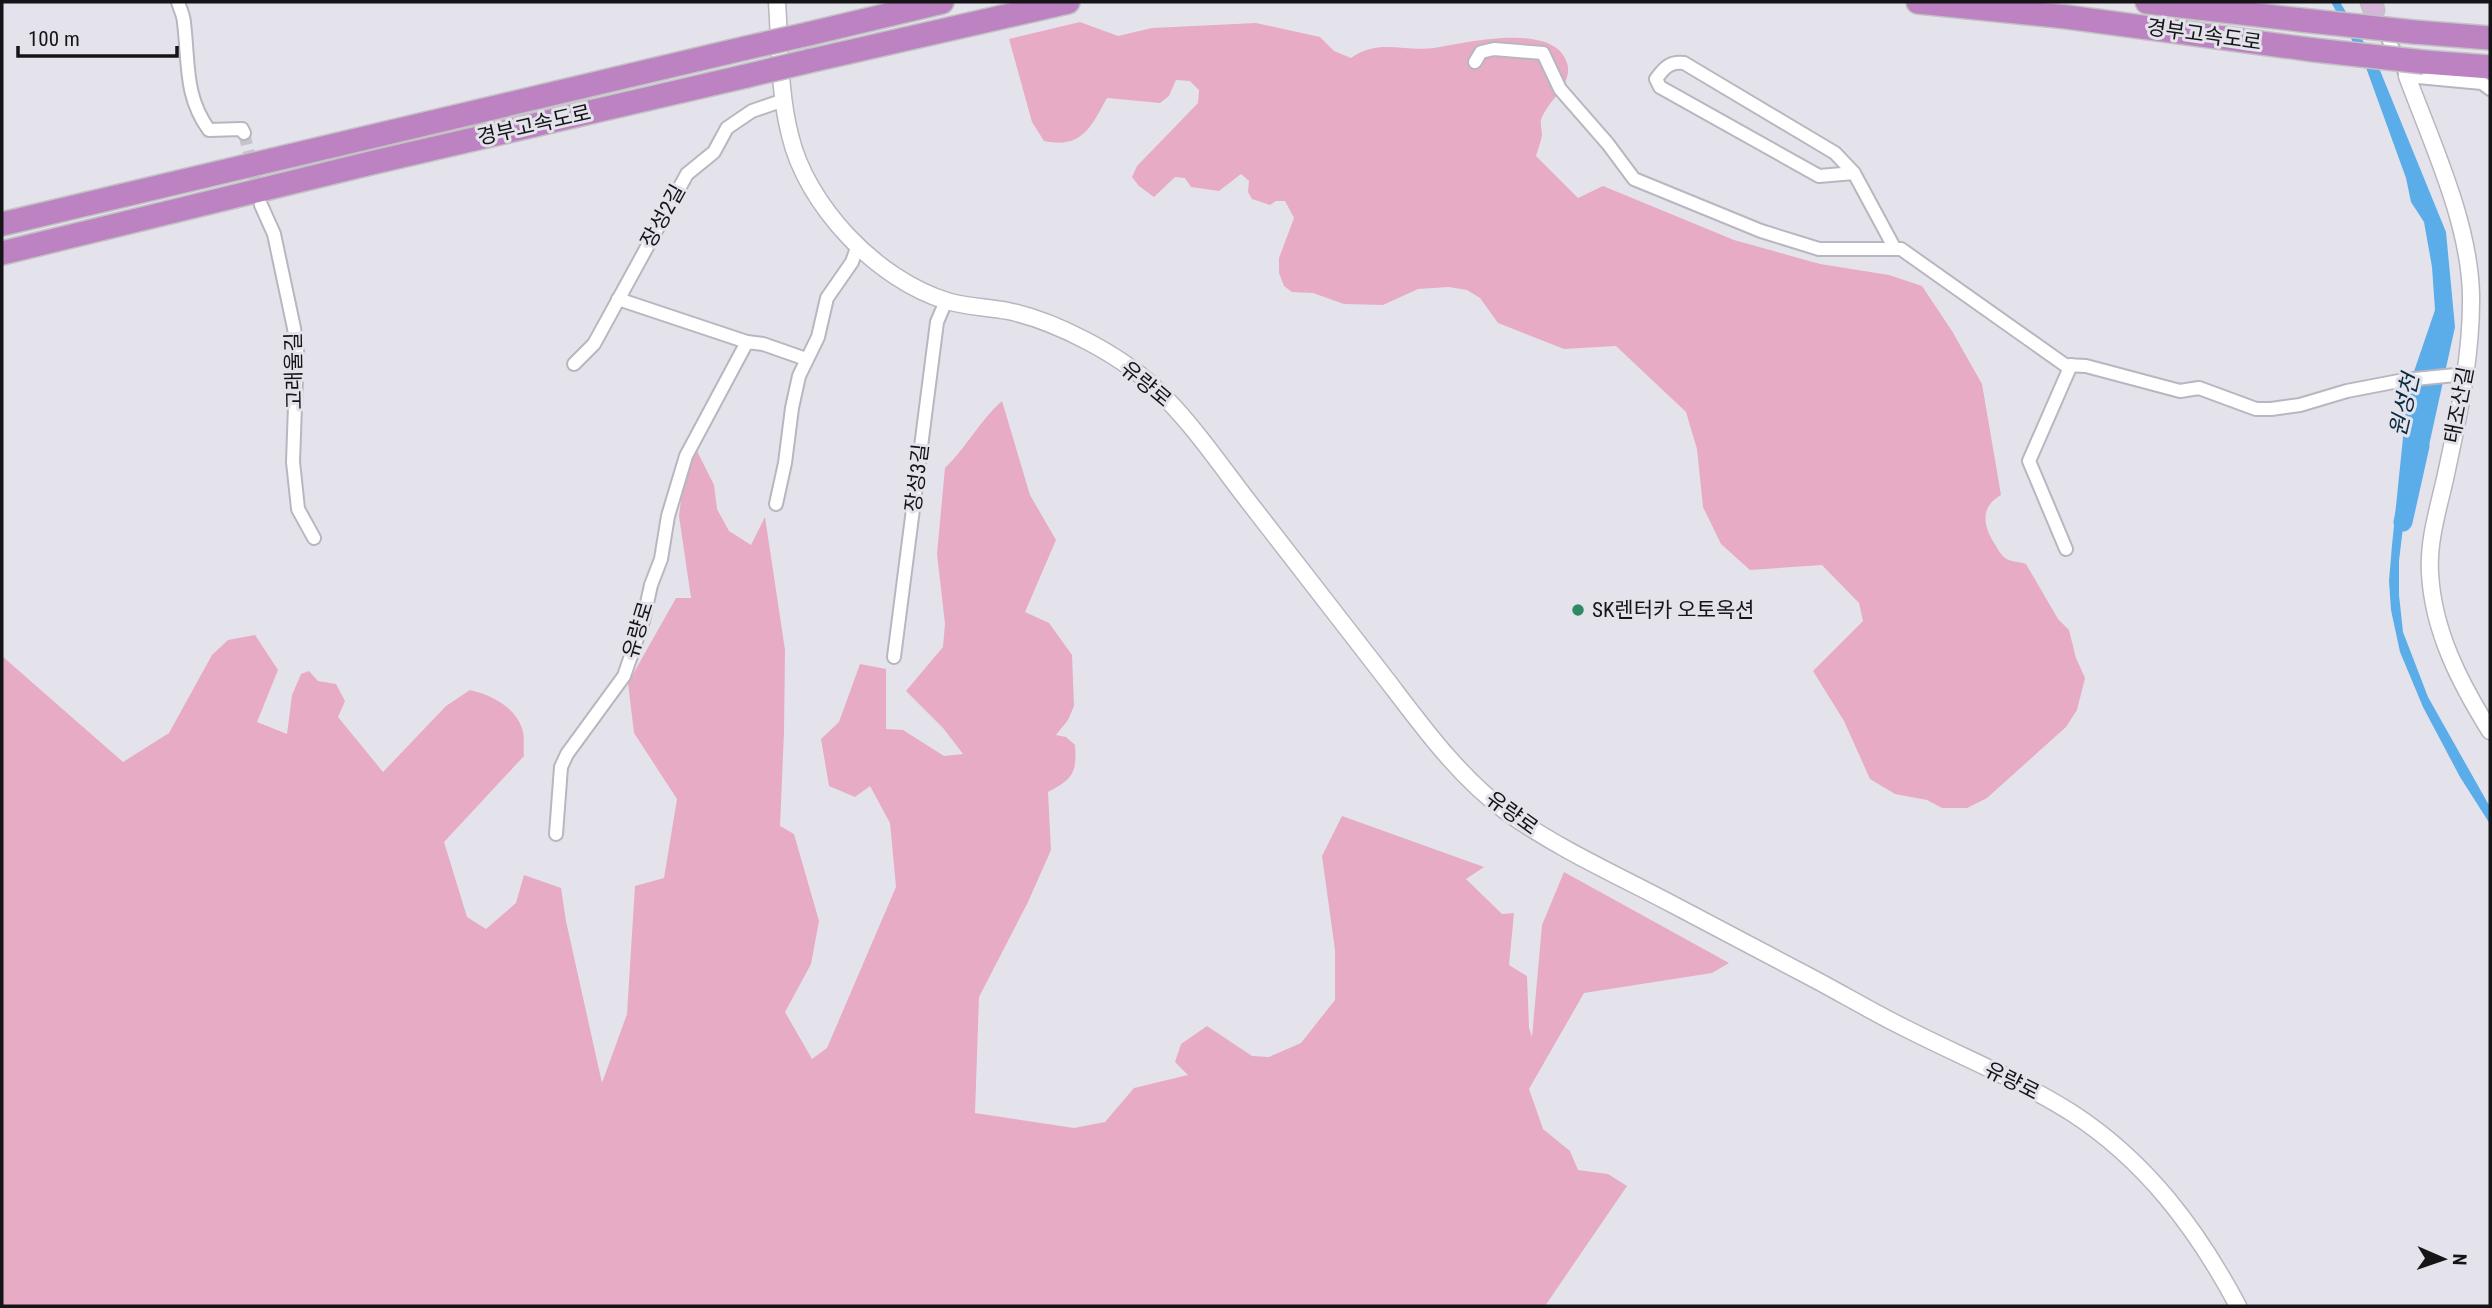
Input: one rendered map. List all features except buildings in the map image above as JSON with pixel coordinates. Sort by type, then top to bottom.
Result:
[{"type":"highway","name":"경부고속도로","points":[[2,224],[942,2]]},
{"type":"highway","name":"경부고속도로","points":[[2,253],[388,159],[1068,2]]},
{"type":"highway","name":"경부고속도로","points":[[1918,2],[2067,17],[2314,50],[2416,69],[2490,67]]},
{"type":"highway","name":"경부고속도로","points":[[2147,2],[2490,38]]},
{"type":"street","points":[[178,2],[184,19],[188,78],[200,116],[209,130],[242,129],[244,133]]},
{"type":"street","name":"유량로","points":[[777,2],[784,100],[796,157],[807,181],[845,233],[858,245],[888,270],[923,291],[946,301],[1005,310],[1045,320],[1080,338],[1151,383],[1201,440],[1401,699],[1479,789],[1503,809],[1559,846],[1902,1027],[2034,1091],[2071,1112],[2101,1133],[2139,1166],[2183,1215],[2238,1306]]},
{"type":"street","name":"태조산길","points":[[2371,4],[2416,69],[2468,255],[2471,294],[2435,521],[2430,571],[2434,605],[2449,653],[2467,694],[2490,731]]},
{"type":"street","points":[[1475,62],[1481,52],[1494,49],[1543,53],[1560,89],[1608,144],[1634,179],[1761,231],[1819,249],[1901,249],[2066,365],[2086,366],[2180,391],[2199,388],[2256,409],[2300,405],[2347,391],[2406,380],[2460,375]]},
{"type":"street","points":[[1854,173],[1819,176],[1660,87],[1656,79],[1664,68],[1675,62],[1684,63],[1835,153],[1854,173],[1895,249]]},
{"type":"street","points":[[2416,69],[2482,83],[2490,89]]},
{"type":"street","name":"장성2길","points":[[574,365],[594,344],[687,174],[714,152],[727,128],[752,111],[784,100]]},
{"type":"street","name":"고래울길","points":[[261,205],[274,234],[295,327],[297,350],[293,462],[298,509],[314,538]]},
{"type":"street","points":[[776,504],[799,376],[818,337],[827,298],[852,262],[858,245]]},
{"type":"street","points":[[618,299],[806,359]]},
{"type":"street","name":"장성3길","points":[[894,657],[937,322],[946,301]]},
{"type":"street","name":"유량로","points":[[556,834],[562,767],[567,754],[624,676],[661,559],[668,516],[686,456],[747,342]]},
{"type":"street","points":[[2066,549],[2029,461],[2071,365]]},
{"type":"shaded area","points":[[1080,22],[1118,36],[1152,28],[1256,23],[1320,37],[1334,51],[1351,58],[1361,52],[1381,47],[1423,49],[1508,38],[1546,42],[1559,50],[1567,63],[1568,71],[1567,78],[1541,120],[1542,135],[1536,156],[1578,198],[1603,186],[1734,240],[1820,264],[1889,275],[1922,286],[1982,384],[2001,495],[1989,505],[1985,517],[1988,530],[2004,557],[2026,564],[2058,619],[2069,630],[2076,658],[2085,678],[2077,710],[2066,727],[1987,798],[1967,808],[1942,808],[1927,800],[1895,794],[1870,779],[1844,721],[1813,671],[1863,621],[1859,603],[1822,565],[1750,570],[1721,544],[1703,507],[1697,449],[1686,412],[1616,346],[1564,349],[1498,323],[1480,298],[1467,290],[1449,287],[1418,289],[1383,305],[1344,304],[1313,293],[1292,292],[1284,286],[1279,273],[1279,258],[1294,218],[1285,201],[1276,201],[1270,205],[1252,199],[1248,192],[1249,181],[1241,174],[1219,191],[1191,187],[1185,178],[1175,177],[1154,197],[1132,177],[1137,166],[1198,103],[1199,90],[1190,81],[1176,80],[1169,96],[1160,103],[1107,98],[1090,126],[1076,139],[1057,143],[1044,141],[1032,122],[1009,39]]},
{"type":"shaded area","points":[[1002,401],[1030,495],[1056,540],[1025,612],[1049,623],[1072,655],[1074,706],[1068,720],[1056,735],[1066,737],[1075,745],[1075,762],[1068,779],[1048,792],[1051,850],[1028,902],[979,997],[975,1113],[1074,1128],[1105,1122],[1134,1088],[1188,1075],[1175,1062],[1181,1044],[1207,1026],[1252,1056],[1269,1057],[1301,1043],[1335,1000],[1335,950],[1322,856],[1342,816],[1484,867],[1466,879],[1502,914],[1514,913],[1509,965],[1527,976],[1529,1028],[1532,1037],[1542,925],[1564,872],[1729,963],[1712,973],[1584,993],[1529,1089],[1543,1129],[1570,1151],[1578,1170],[1608,1174],[1627,1186],[1545,1306],[2,1306],[2,656],[123,762],[169,733],[212,655],[228,640],[255,635],[278,670],[257,722],[287,734],[292,695],[301,674],[309,671],[318,681],[336,684],[345,701],[338,717],[383,772],[446,706],[470,690],[501,703],[513,713],[522,728],[524,756],[444,842],[467,917],[486,929],[516,903],[524,875],[561,888],[602,1083],[627,1014],[635,886],[664,878],[677,799],[634,733],[628,683],[676,598],[691,598],[679,516],[683,483],[696,449],[714,485],[717,509],[729,531],[751,545],[765,517],[785,650],[780,826],[794,834],[819,921],[811,964],[785,1012],[812,1059],[827,1048],[896,887],[890,823],[870,786],[855,797],[829,786],[821,739],[839,722],[860,664],[886,669],[886,729],[903,730],[944,756],[963,754],[943,728],[906,691],[943,647],[945,624],[937,554],[945,468]]},
{"type":"water","points":[[2331,2],[2340,2],[2379,68],[2446,232],[2455,327],[2428,450],[2409,477],[2399,561],[2399,595],[2403,632],[2428,697],[2490,807],[2490,824],[2460,777],[2423,707],[2400,652],[2391,610],[2389,581],[2408,389],[2435,310],[2432,267],[2424,222],[2411,202],[2406,178],[2364,62]]},
{"type":"waterway","name":"원성천","points":[[2403,522],[2420,446]]},
{"type":"tunnel","points":[[244,133],[259,194]]},
{"type":"place","name":"SK렌터카 오토옥션","points":[[1578,610]]}]
